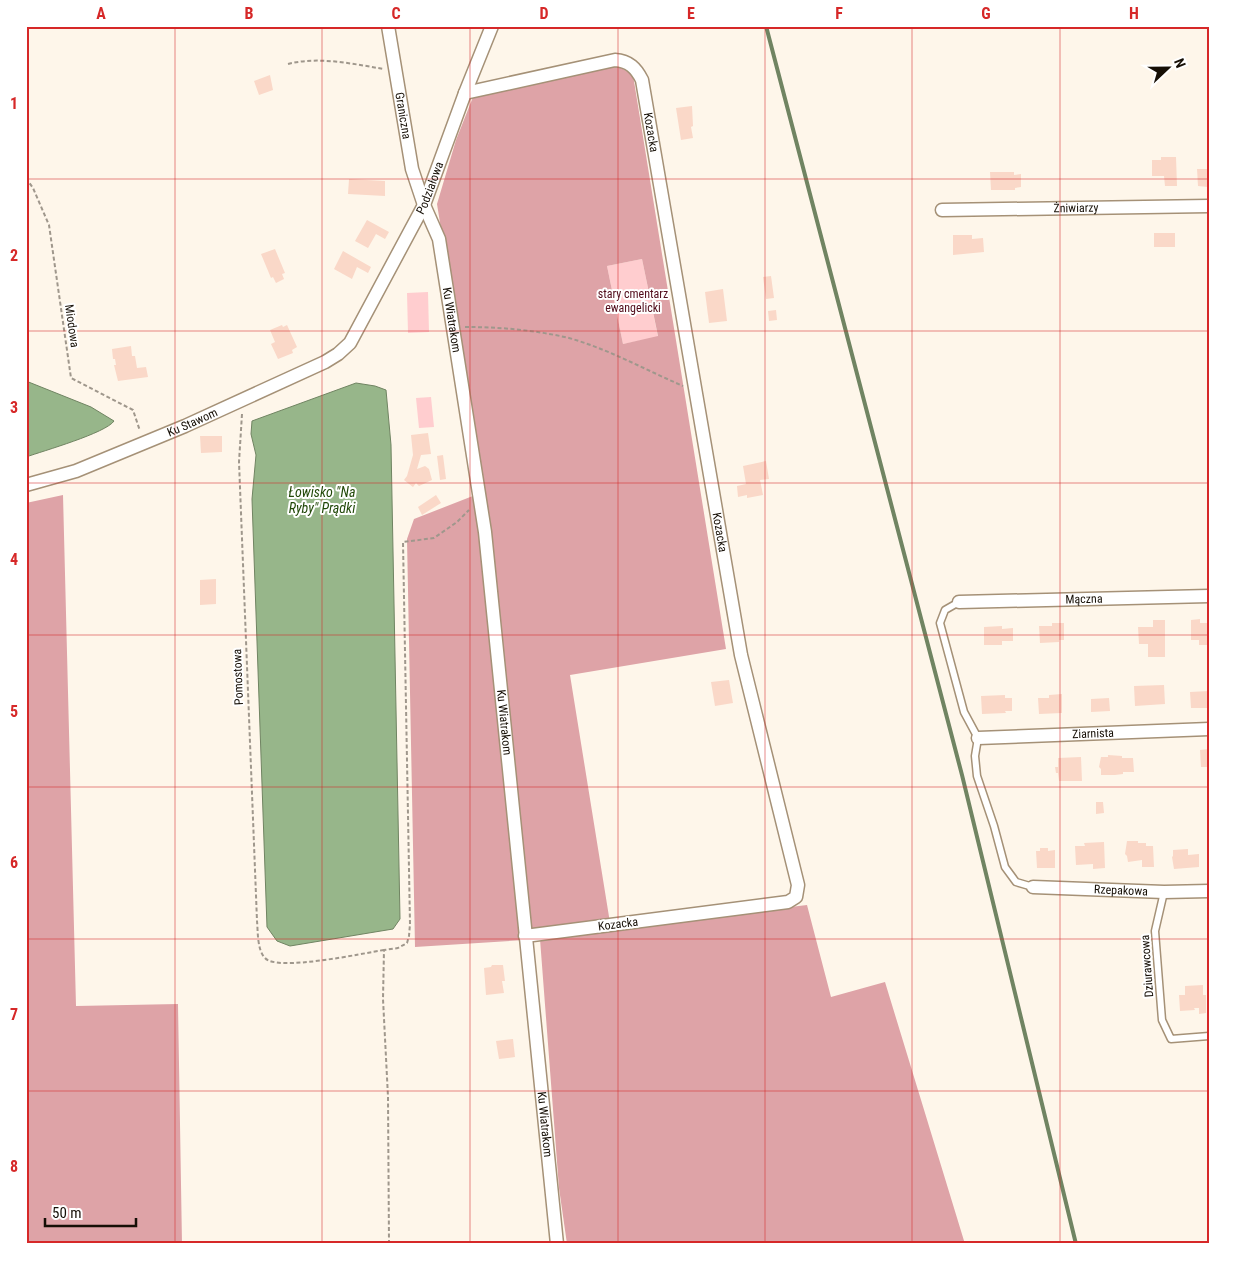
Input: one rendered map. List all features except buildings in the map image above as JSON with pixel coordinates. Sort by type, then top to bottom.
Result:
[{"type":"street","name":"Graniczna","points":[[388,26],[412,170],[424,205]]},
{"type":"street","name":"Podziałowa","points":[[350,342],[424,205],[492,26]]},
{"type":"street","name":"Kozacka","points":[[465,93],[615,60],[629,63],[638,72],[644,86],[740,655],[798,877],[798,892],[796,897],[788,902],[526,936]]},
{"type":"street","name":"Ku Wiatrakom","points":[[424,205],[439,238],[485,532],[557,1244]]},
{"type":"street","name":"Żniwiarzy","points":[[942,210],[1209,206]]},
{"type":"street","name":"Ku Stawom","points":[[26,485],[76,471],[243,400],[326,362],[338,354],[350,342]]},
{"type":"street","name":"Mączna","points":[[959,602],[1209,596]]},
{"type":"street","name":"Ziarnista","points":[[978,738],[1209,729]]},
{"type":"street","name":"Rzepakowa","points":[[1033,887],[1164,892],[1209,891]]},
{"type":"lane","points":[[959,602],[945,610],[940,623],[964,712],[978,738],[976,756],[977,776],[994,826],[1005,867],[1016,882],[1033,887]]},
{"type":"lane","name":"Dziurawcowa","points":[[1164,892],[1156,931],[1162,1020],[1171,1038],[1209,1036]]},
{"type":"path","points":[[288,64],[300,61],[341,62],[396,72]]},
{"type":"path","name":"Miodowa","points":[[26,178],[33,188],[49,225],[71,378],[133,410],[144,443]]},
{"type":"path","points":[[453,327],[494,327],[569,338],[696,392]]},
{"type":"path","name":"Pomostowa","points":[[243,400],[239,462],[257,920],[262,954],[267,960],[275,964],[300,963],[384,950]]},
{"type":"path","points":[[389,1244],[388,1097],[383,999],[384,950],[398,948],[406,943],[410,924],[403,542],[434,538],[456,522],[480,499]]},
{"type":"green space","name":"stary cmentarz ewangelicki","points":[[642,259],[658,337],[623,344],[607,266]]},
{"type":"green space","points":[[428,292],[429,332],[408,333],[407,293]]},
{"type":"green space","points":[[431,397],[434,427],[419,428],[416,398]]},
{"type":"shaded area","points":[[618,66],[633,75],[726,649],[570,675],[611,929],[807,905],[831,997],[885,982],[965,1244],[567,1244],[559,1188],[540,939],[415,947],[407,539],[414,519],[483,492],[437,204],[456,140],[473,97]],"holes":[[[642,259],[658,336],[623,344],[607,266]]]},
{"type":"shaded area","points":[[63,495],[76,1006],[178,1004],[182,1244],[26,1244],[26,503]]},
{"type":"water","points":[[26,381],[91,407],[114,421],[109,426],[87,436],[26,457]]},
{"type":"water","name":"Łowisko \"Na Ryby\" Prądki","points":[[356,383],[386,390],[391,445],[400,919],[393,929],[290,946],[277,941],[267,927],[252,499],[256,455],[251,434],[252,421]]},
{"type":"waterway","points":[[766,26],[962,775],[1076,1244]]}]
